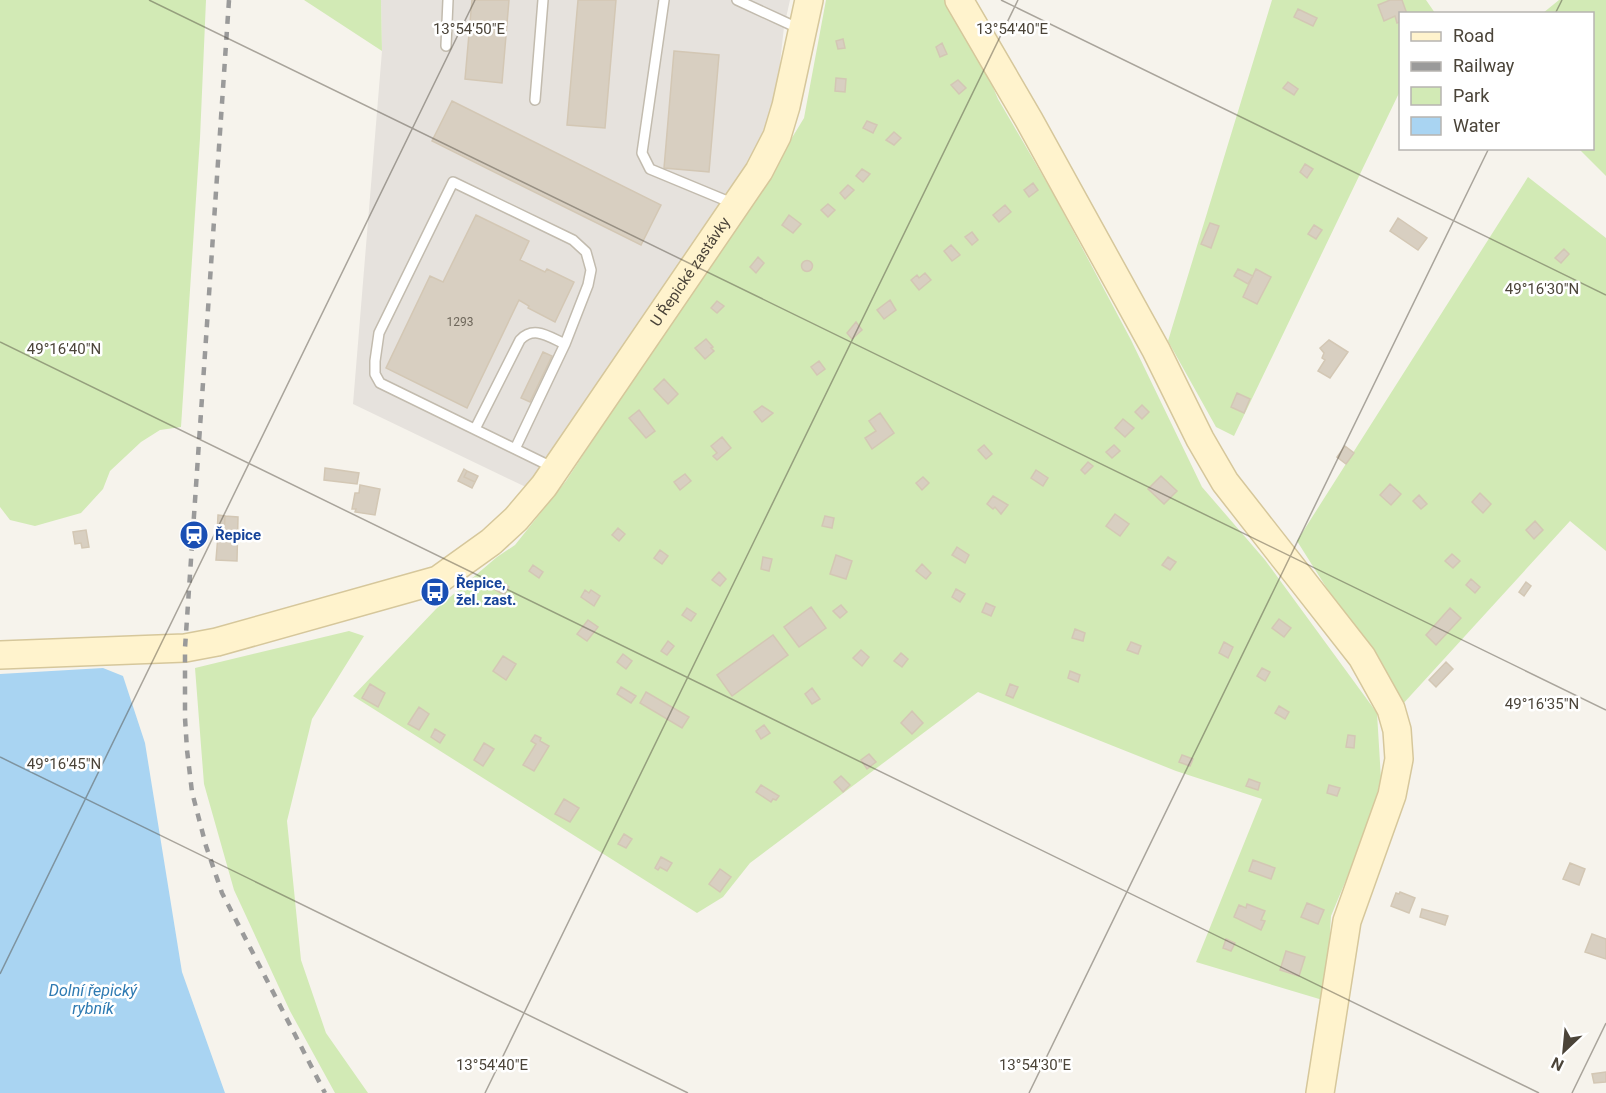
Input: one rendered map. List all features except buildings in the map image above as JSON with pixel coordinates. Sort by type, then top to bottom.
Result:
[{"type":"street","name":"U Řepické zastávky","points":[[0,656],[185,648],[228,640],[438,580],[491,542],[516,519],[556,469],[759,171],[777,136],[786,106],[809,0]]},
{"type":"street","points":[[959,0],[1156,350],[1200,439],[1225,482],[1362,657],[1391,709],[1397,730],[1399,759],[1392,795],[1347,921],[1320,1093]]},
{"type":"lane","points":[[446,46],[448,0]]},
{"type":"lane","points":[[535,100],[543,0]]},
{"type":"lane","points":[[664,0],[642,153],[650,169],[736,205]]},
{"type":"lane","points":[[738,0],[803,30]]},
{"type":"lane","points":[[515,449],[565,344],[588,285],[591,270],[586,252],[573,240],[453,182],[379,333],[375,374],[380,383],[475,429],[515,449],[556,469]]},
{"type":"lane","points":[[475,429],[520,340],[526,333],[535,331],[565,344]]},
{"type":"shaded area","points":[[381,0],[790,0],[784,27],[776,99],[753,156],[530,489],[353,404],[382,51]]},
{"type":"green space","points":[[0,0],[206,0],[200,138],[181,427],[160,430],[141,442],[110,471],[103,489],[81,513],[35,526],[10,520],[0,507]]},
{"type":"green space","points":[[304,0],[381,0],[382,51]]},
{"type":"green space","points":[[826,0],[956,0],[998,99],[1054,195],[1131,340],[1202,487],[1265,560],[1377,713],[1381,779],[1368,827],[1331,916],[1326,1001],[1196,962],[1262,799],[1176,771],[978,692],[750,863],[723,897],[697,913],[353,696],[436,609],[497,557],[515,545],[566,481],[762,187],[804,118]]},
{"type":"green space","points":[[1272,0],[1426,0],[1434,12],[1399,12],[1399,93],[1234,436],[1216,427],[1168,341]]},
{"type":"green space","points":[[1559,0],[1606,0],[1606,176],[1580,150],[1594,150],[1594,12],[1544,12]]},
{"type":"green space","points":[[1528,177],[1606,238],[1606,551],[1570,521],[1401,706],[1297,541]]},
{"type":"green space","points":[[349,631],[364,636],[312,719],[287,821],[301,960],[326,1033],[368,1093],[335,1093],[290,1011],[234,890],[204,784],[195,668]]},
{"type":"water","name":"Dolní řepický rybník","points":[[103,668],[123,676],[145,743],[182,972],[225,1093],[0,1093],[0,674]]},
{"type":"railway","points":[[229,0],[185,648],[187,750],[192,792],[206,846],[222,893],[325,1093]]},
{"type":"place","name":"Řepice","points":[[194,535]]},
{"type":"place","name":"Řepice, žel. zast.","points":[[435,592]]}]
